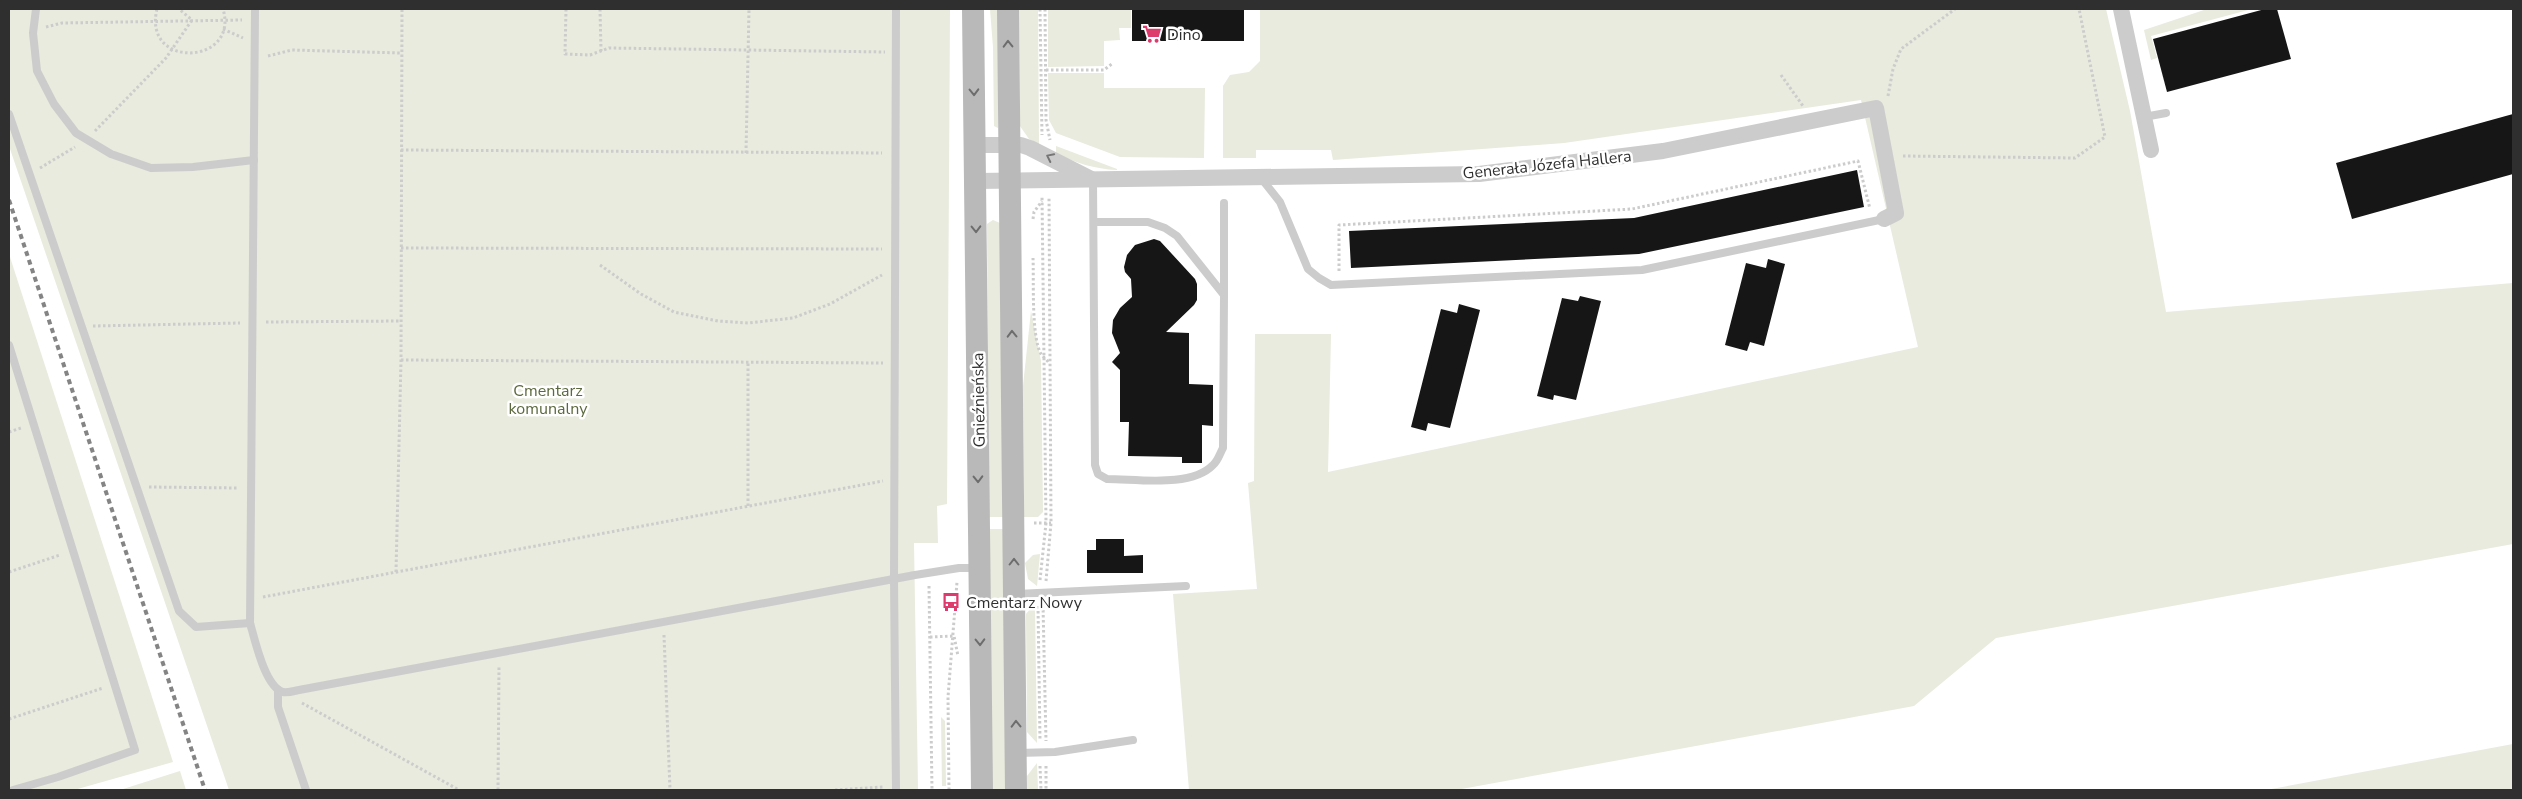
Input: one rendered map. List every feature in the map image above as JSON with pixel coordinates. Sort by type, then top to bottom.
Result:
[{"type":"main road","name":"Gnieźnieńska","points":[[973,9],[982,790]]},
{"type":"main road","points":[[1008,9],[1016,790]]},
{"type":"street","points":[[2121,9],[2152,150]]},
{"type":"street","name":"Generała Józefa Hallera","points":[[975,181],[1010,180],[1048,189],[1093,180],[1479,174],[1663,151],[1876,108]]},
{"type":"street","points":[[1876,108],[1896,213],[1878,220]]},
{"type":"street","name":"Generała Józefa Hallera","points":[[975,145],[1021,145],[1046,148],[1093,180]]},
{"type":"lane","points":[[36,9],[34,29],[37,71],[54,104],[76,132],[111,154],[151,168],[193,167],[254,160]]},
{"type":"lane","points":[[255,9],[250,623],[266,673],[278,690],[278,707],[306,790]]},
{"type":"lane","points":[[896,9],[894,363],[896,788]]},
{"type":"lane","points":[[2144,117],[2166,113]]},
{"type":"lane","points":[[9,114],[179,611],[196,627],[250,623]]},
{"type":"lane","points":[[1260,178],[1280,202],[1308,269],[1331,285],[1642,270],[1878,220]]},
{"type":"lane","points":[[1093,180],[1095,465],[1098,474],[1107,479],[1182,480],[1199,476],[1214,464],[1223,448],[1224,203]]},
{"type":"lane","points":[[1094,222],[1148,222],[1165,228],[1186,246],[1224,295]]},
{"type":"lane","points":[[9,345],[135,750],[58,777],[13,790]]},
{"type":"lane","points":[[278,690],[285,692],[299,690],[929,572],[959,568],[979,568]]},
{"type":"lane","points":[[1014,594],[1186,586]]},
{"type":"lane","points":[[1016,753],[1040,752],[1133,740]]},
{"type":"path","points":[[157,9],[155,21],[159,34],[171,50],[180,53],[196,54],[212,46],[223,29],[225,9]]},
{"type":"path","points":[[178,9],[192,20]]},
{"type":"path","points":[[396,572],[401,360],[402,9]]},
{"type":"path","points":[[566,9],[565,54],[590,55],[609,48],[890,52]]},
{"type":"path","points":[[600,9],[600,51]]},
{"type":"path","points":[[746,153],[749,9]]},
{"type":"path","points":[[1040,9],[1046,148]]},
{"type":"path","points":[[1045,9],[1046,148]]},
{"type":"path","points":[[1876,108],[1882,108],[1887,103],[1893,69],[1901,49],[1955,9]]},
{"type":"path","points":[[1885,156],[2075,158],[2104,137],[2079,9]]},
{"type":"path","points":[[34,29],[62,23],[225,18],[246,20]]},
{"type":"path","points":[[29,175],[87,139],[166,58],[192,20]]},
{"type":"path","points":[[223,29],[255,44]]},
{"type":"path","points":[[255,60],[292,50],[401,53]]},
{"type":"path","points":[[1046,70],[1104,70],[1113,63]]},
{"type":"path","points":[[1781,75],[1802,103],[1803,122]]},
{"type":"path","points":[[401,150],[896,153]]},
{"type":"path","points":[[1339,284],[1339,224],[1632,209],[1858,160],[1878,220]]},
{"type":"path","points":[[1033,226],[1034,212],[1048,189]]},
{"type":"path","points":[[1041,790],[1039,594],[1044,523],[1042,201],[1048,189]]},
{"type":"path","points":[[1045,586],[1051,523],[1048,189]]},
{"type":"path","points":[[401,248],[895,249]]},
{"type":"path","points":[[1033,254],[1034,310],[1038,345],[1049,363]]},
{"type":"path","points":[[600,265],[641,294],[674,312],[718,321],[748,323],[793,318],[830,304],[876,280],[895,265]]},
{"type":"path","points":[[401,360],[894,363]]},
{"type":"path","points":[[748,362],[748,506]]},
{"type":"path","points":[[250,599],[894,478]]},
{"type":"path","points":[[136,487],[251,488]]},
{"type":"path","points":[[1044,523],[1051,523]]},
{"type":"path","points":[[9,572],[73,550]]},
{"type":"path","points":[[929,572],[932,790]]},
{"type":"path","points":[[1044,602],[1046,744]]},
{"type":"path","points":[[663,622],[670,790]]},
{"type":"path","points":[[498,790],[500,653]]},
{"type":"path","points":[[9,719],[115,685]]},
{"type":"path","points":[[278,690],[459,790]]},
{"type":"path","points":[[1046,760],[1046,790]]},
{"type":"path","points":[[835,790],[896,788]]},
{"type":"green space","name":"Cmentarz komunalny","points":[[9,9],[950,9],[947,504],[937,506],[938,543],[914,543],[918,790],[229,790],[9,146]]},
{"type":"green space","points":[[990,9],[999,9],[998,128],[994,126],[993,47]]},
{"type":"green space","points":[[1019,9],[1038,9],[1039,145],[1029,139],[1020,126]]},
{"type":"green space","points":[[1048,9],[1131,9],[1131,28],[1119,28],[1120,40],[1104,41],[1104,66],[1048,67]]},
{"type":"green space","points":[[1260,9],[2106,9],[2130,111],[2166,312],[2513,283],[2513,544],[1996,638],[1914,706],[1456,790],[1189,790],[1173,594],[1257,589],[1248,483],[1254,481],[1255,334],[1331,334],[1328,472],[1918,347],[1861,100],[1564,143],[1333,160],[1331,150],[1256,150],[1256,158],[1223,158],[1223,86],[1230,75],[1249,72],[1260,61]]},
{"type":"green space","points":[[2207,9],[2252,9],[2151,36],[2157,58],[2151,60],[2144,30]]},
{"type":"green space","points":[[1048,73],[1104,73],[1104,88],[1205,88],[1204,158],[1120,157],[1056,133],[1049,120]]},
{"type":"green space","points":[[1056,146],[1117,170],[1093,167],[1070,160],[1056,153]]},
{"type":"green space","points":[[993,220],[1000,223],[1003,517],[989,517],[987,224]]},
{"type":"green space","points":[[9,254],[173,762],[74,790],[9,790]]},
{"type":"green space","points":[[1031,311],[1041,361],[1043,512],[1038,517],[1024,517],[1023,386]]},
{"type":"green space","points":[[989,529],[1003,529],[1007,790],[992,790]]},
{"type":"green space","points":[[1040,554],[1037,586],[1028,579],[1025,563],[1033,555]]},
{"type":"green space","points":[[1035,603],[1037,743],[1027,732],[1026,614]]},
{"type":"green space","points":[[941,717],[945,721],[946,786],[942,786]]},
{"type":"green space","points":[[2513,744],[2513,790],[2266,790]]},
{"type":"green space","points":[[1037,763],[1038,790],[1027,790],[1027,776]]},
{"type":"green space","points":[[180,771],[186,790],[120,790]]},
{"type":"building","points":[[1132,9],[1244,9],[1244,41],[1132,41]]},
{"type":"building","points":[[2265,9],[2277,9],[2291,59],[2167,92],[2153,39]]},
{"type":"building","points":[[2513,114],[2513,174],[2352,219],[2336,163]]},
{"type":"building","points":[[1857,170],[1864,207],[1639,254],[1351,268],[1349,231],[1634,218]]},
{"type":"building","points":[[1154,239],[1160,241],[1195,279],[1197,284],[1197,300],[1194,305],[1166,332],[1189,333],[1189,384],[1213,385],[1213,426],[1202,425],[1202,463],[1182,463],[1182,457],[1128,456],[1129,422],[1120,422],[1120,370],[1112,362],[1120,353],[1112,333],[1113,320],[1120,308],[1132,297],[1131,279],[1125,272],[1124,267],[1127,255],[1135,245]]},
{"type":"building","points":[[1768,259],[1785,264],[1764,346],[1750,342],[1747,351],[1725,345],[1746,263],[1766,268]]},
{"type":"building","points":[[1580,296],[1601,301],[1576,400],[1554,395],[1553,400],[1537,396],[1562,298],[1578,301]]},
{"type":"building","points":[[1459,304],[1480,310],[1450,428],[1428,423],[1426,431],[1411,427],[1441,309],[1457,313]]},
{"type":"building","points":[[1096,539],[1124,539],[1124,556],[1143,555],[1143,573],[1087,573],[1087,550],[1096,550]]},
{"type":"railway","points":[[9,200],[205,790]]},
{"type":"place","name":"Dino","points":[[1152,34]]},
{"type":"place","name":"Cmentarz Nowy","points":[[951,602]]}]
